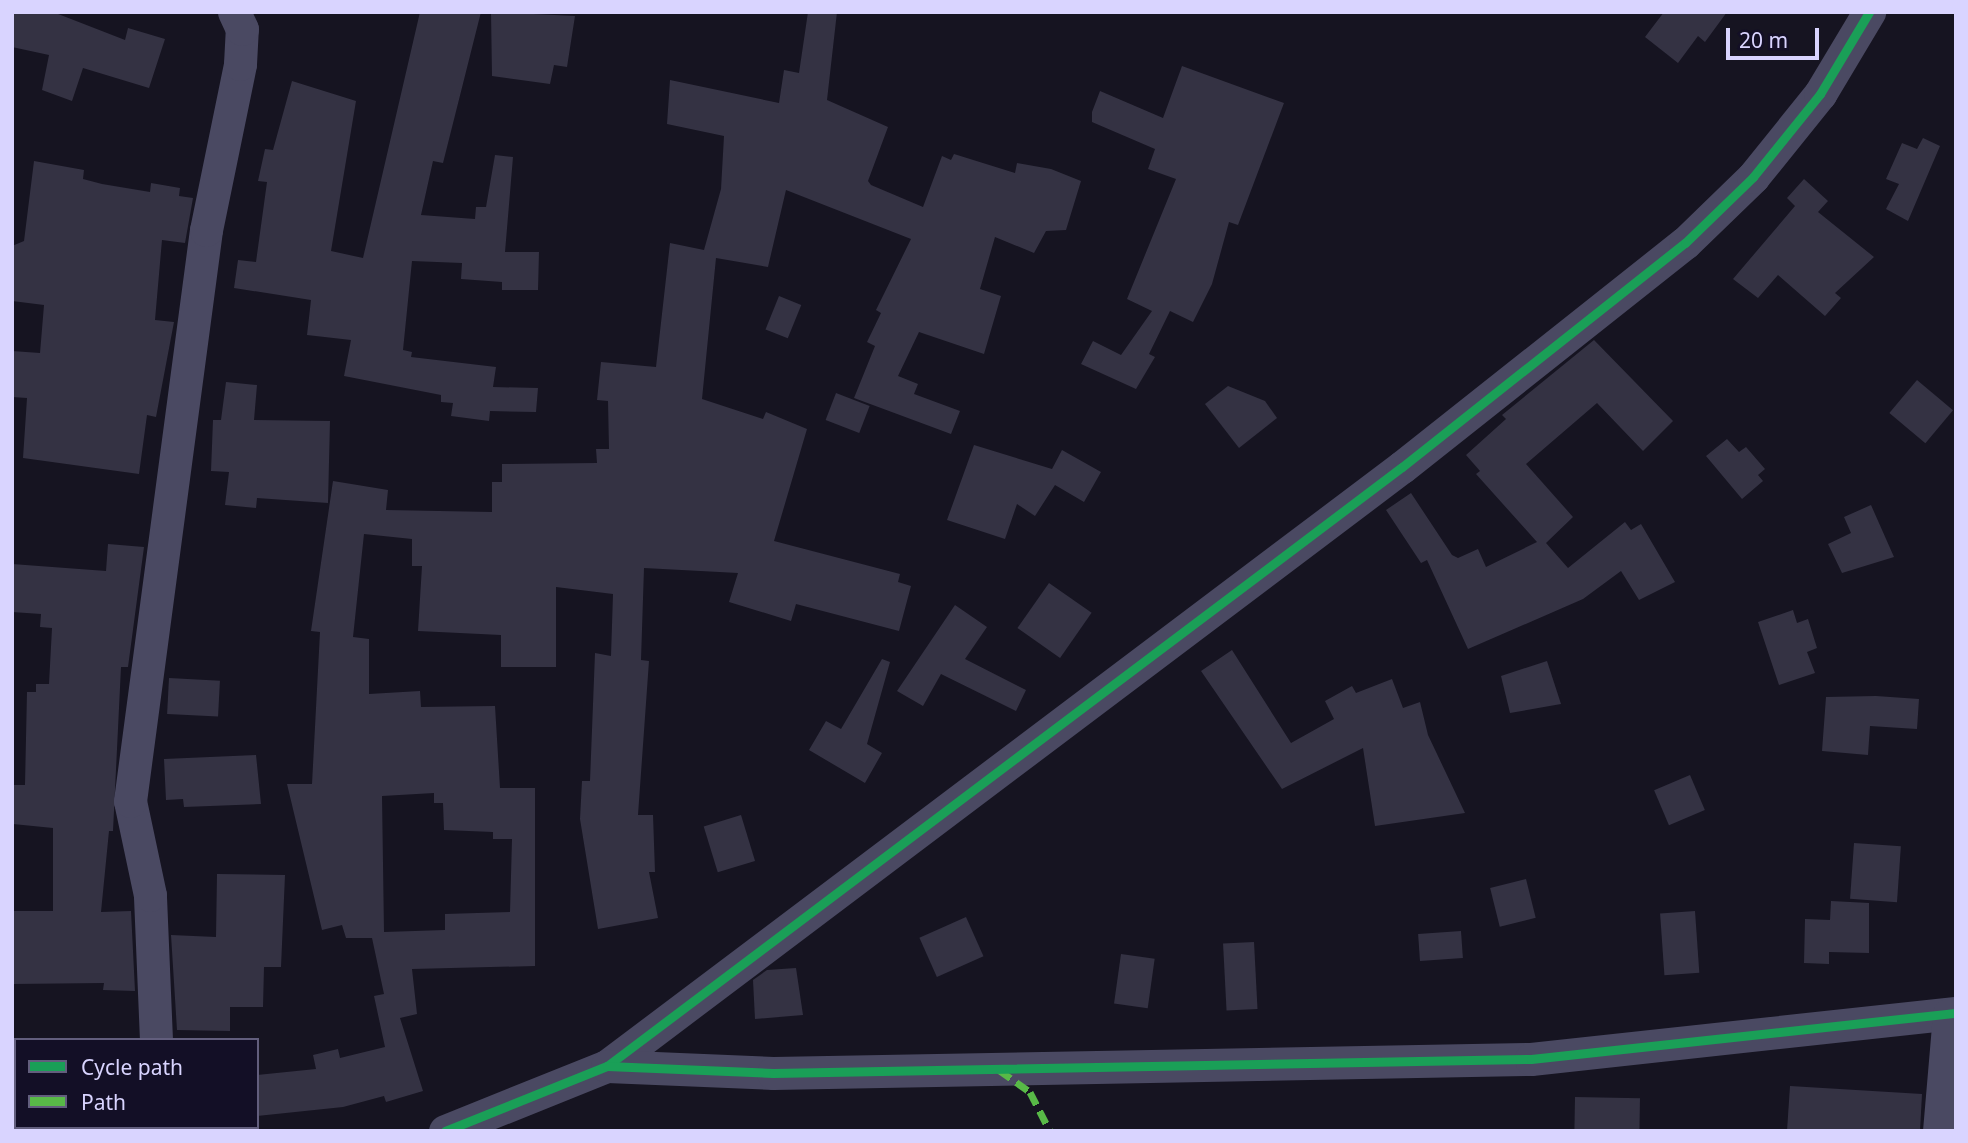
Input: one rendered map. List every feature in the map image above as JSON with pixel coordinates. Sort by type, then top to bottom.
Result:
[{"type":"street","points":[[156,1038],[150,895],[130,801],[206,230],[240,64],[242,29],[234,12]]},
{"type":"street","points":[[445,1131],[607,1066],[1402,467],[1685,243],[1753,177],[1820,94],[1869,12]]},
{"type":"street","points":[[607,1066],[773,1073],[1531,1059],[1952,1013],[1939,1131]]},
{"type":"building","points":[[12,12],[53,12],[125,40],[128,28],[165,39],[149,88],[83,68],[72,101],[42,90],[49,55],[12,47]]},
{"type":"building","points":[[420,12],[481,12],[443,163],[433,161],[421,215],[475,219],[476,207],[486,207],[495,155],[513,157],[505,252],[539,252],[538,290],[502,290],[502,282],[461,279],[462,263],[412,261],[403,350],[412,352],[411,357],[496,367],[493,387],[538,388],[536,412],[490,411],[489,421],[451,416],[453,403],[441,402],[441,395],[344,376],[351,340],[307,335],[311,300],[234,288],[238,260],[256,262],[267,182],[258,181],[265,149],[273,150],[292,81],[356,101],[331,251],[363,258]]},
{"type":"building","points":[[491,12],[575,16],[567,67],[554,65],[550,84],[492,76]]},
{"type":"building","points":[[808,12],[837,12],[827,100],[888,127],[868,181],[871,185],[923,207],[942,156],[951,160],[954,154],[1015,173],[1017,163],[1051,169],[1081,181],[1066,230],[1046,231],[1034,253],[995,237],[980,289],[1001,296],[984,354],[919,332],[898,376],[918,384],[914,394],[960,411],[951,434],[854,398],[875,346],[867,342],[881,313],[876,310],[911,239],[786,190],[768,267],[716,258],[702,399],[763,419],[766,412],[807,429],[774,541],[900,574],[898,582],[911,586],[899,631],[796,604],[791,621],[729,602],[738,573],[644,568],[641,660],[649,661],[638,815],[653,815],[655,872],[649,872],[658,918],[598,929],[580,819],[582,781],[590,781],[595,653],[611,656],[613,594],[556,587],[556,667],[501,667],[501,635],[418,631],[422,566],[412,566],[412,539],[364,534],[353,637],[369,639],[369,694],[420,691],[421,707],[495,706],[500,788],[535,788],[535,966],[412,969],[417,1014],[400,1018],[423,1091],[386,1102],[384,1096],[343,1107],[259,1116],[259,1075],[316,1069],[313,1055],[338,1049],[340,1058],[385,1047],[374,996],[384,994],[372,938],[346,938],[342,925],[322,930],[287,784],[312,784],[320,632],[311,631],[333,481],[388,490],[386,510],[492,512],[492,482],[502,482],[502,464],[597,463],[596,449],[609,449],[608,401],[597,400],[601,362],[656,367],[670,243],[704,250],[721,189],[724,136],[667,124],[670,80],[779,103],[784,70],[799,73]],"holes":[[[434,793],[434,803],[443,803],[444,830],[493,832],[493,839],[512,839],[510,912],[445,914],[445,930],[384,932],[382,796]]]},
{"type":"building","points":[[1664,12],[1727,12],[1705,42],[1698,36],[1678,63],[1645,37]]},
{"type":"building","points":[[1182,66],[1284,103],[1238,225],[1229,222],[1212,284],[1193,322],[1170,311],[1149,354],[1155,357],[1136,389],[1081,364],[1093,341],[1121,355],[1152,311],[1127,299],[1176,179],[1148,169],[1155,149],[1092,122],[1092,112],[1100,91],[1163,118]]},
{"type":"building","points":[[1923,138],[1940,146],[1908,221],[1886,209],[1899,184],[1886,179],[1902,143],[1917,149]]},
{"type":"building","points":[[34,161],[84,170],[83,179],[102,184],[150,192],[151,183],[180,188],[179,196],[193,198],[185,243],[162,240],[155,320],[174,322],[156,417],[147,415],[139,474],[23,458],[27,398],[12,397],[12,351],[40,353],[44,305],[12,301],[12,246],[24,241]]},
{"type":"building","points":[[1804,179],[1828,201],[1818,212],[1874,257],[1835,293],[1841,298],[1825,316],[1778,275],[1758,298],[1733,279],[1795,206],[1787,198]]},
{"type":"building","points":[[779,296],[801,305],[788,338],[766,329]]},
{"type":"building","points":[[1594,340],[1673,421],[1643,451],[1597,403],[1526,464],[1573,517],[1546,543],[1568,568],[1625,522],[1631,530],[1641,524],[1675,582],[1639,600],[1621,571],[1583,599],[1468,649],[1427,560],[1421,563],[1386,510],[1411,493],[1452,555],[1458,558],[1478,549],[1486,567],[1537,542],[1476,474],[1480,471],[1466,455],[1506,419],[1502,415]]},
{"type":"building","points":[[1917,380],[1953,410],[1925,443],[1889,413]]},
{"type":"building","points":[[226,382],[257,385],[254,420],[330,421],[328,503],[257,498],[256,508],[225,505],[229,472],[211,471],[213,420],[221,420]]},
{"type":"building","points":[[1228,386],[1265,401],[1277,418],[1239,448],[1205,404]]},
{"type":"building","points":[[836,393],[870,406],[859,433],[826,420]]},
{"type":"building","points":[[1727,439],[1739,452],[1746,447],[1765,469],[1758,475],[1763,481],[1742,499],[1706,456]]},
{"type":"building","points":[[974,445],[1052,469],[1062,450],[1101,472],[1084,502],[1055,485],[1035,516],[1017,504],[1005,539],[947,520]]},
{"type":"building","points":[[1871,505],[1894,557],[1842,573],[1828,544],[1851,533],[1844,517]]},
{"type":"building","points":[[108,544],[144,547],[128,667],[121,667],[113,831],[109,831],[101,912],[131,911],[135,991],[103,990],[104,983],[12,984],[12,911],[53,911],[53,828],[13,824],[12,785],[25,785],[27,692],[36,692],[36,684],[49,684],[52,628],[40,627],[41,614],[12,612],[12,564],[106,571]]},
{"type":"building","points":[[1049,583],[1092,613],[1060,658],[1017,628]]},
{"type":"building","points":[[955,605],[987,627],[965,659],[1026,690],[1016,711],[941,674],[923,706],[897,691]]},
{"type":"building","points":[[1793,610],[1797,623],[1808,619],[1817,648],[1807,652],[1815,673],[1779,685],[1758,622]]},
{"type":"building","points":[[1232,650],[1291,743],[1334,719],[1325,701],[1352,686],[1356,693],[1392,679],[1403,708],[1420,702],[1428,735],[1465,813],[1375,826],[1363,748],[1282,789],[1201,671]]},
{"type":"building","points":[[882,659],[890,662],[867,744],[882,753],[865,783],[809,750],[826,721],[841,729]]},
{"type":"building","points":[[1547,661],[1561,704],[1510,713],[1501,676]]},
{"type":"building","points":[[169,678],[220,681],[218,717],[167,714]]},
{"type":"building","points":[[1826,697],[1919,699],[1917,729],[1870,726],[1868,755],[1822,751]]},
{"type":"building","points":[[256,755],[261,804],[184,807],[183,799],[166,800],[164,759]]},
{"type":"building","points":[[1690,775],[1705,810],[1669,825],[1654,790]]},
{"type":"building","points":[[741,815],[755,861],[718,872],[704,826]]},
{"type":"building","points":[[1854,843],[1901,846],[1897,902],[1850,899]]},
{"type":"building","points":[[217,874],[285,875],[281,967],[264,967],[263,1007],[230,1007],[230,1031],[177,1030],[171,935],[216,937]]},
{"type":"building","points":[[1526,879],[1536,918],[1500,927],[1490,888]]},
{"type":"building","points":[[1831,901],[1869,903],[1869,953],[1829,952],[1829,964],[1804,963],[1805,919],[1830,920]]},
{"type":"building","points":[[1695,911],[1699,973],[1664,975],[1660,913]]},
{"type":"building","points":[[966,917],[983,956],[937,977],[919,938]]},
{"type":"building","points":[[1461,931],[1463,958],[1420,961],[1418,934]]},
{"type":"building","points":[[1254,942],[1258,1009],[1227,1011],[1223,944]]},
{"type":"building","points":[[1121,954],[1155,959],[1148,1008],[1114,1004]]},
{"type":"building","points":[[796,968],[803,1015],[755,1019],[753,980],[767,970]]},
{"type":"building","points":[[1790,1086],[1922,1094],[1920,1131],[1787,1131]]},
{"type":"building","points":[[1575,1097],[1640,1098],[1639,1131],[1574,1131]]},
{"type":"marked path","points":[[999,1070],[1030,1092],[1050,1131]]},
{"type":"cycle path","points":[[607,1066],[1402,467],[1685,243],[1753,177],[1820,94],[1869,12]]},
{"type":"cycle path","points":[[445,1131],[607,1066],[773,1073],[1531,1059],[1956,1013]]}]
